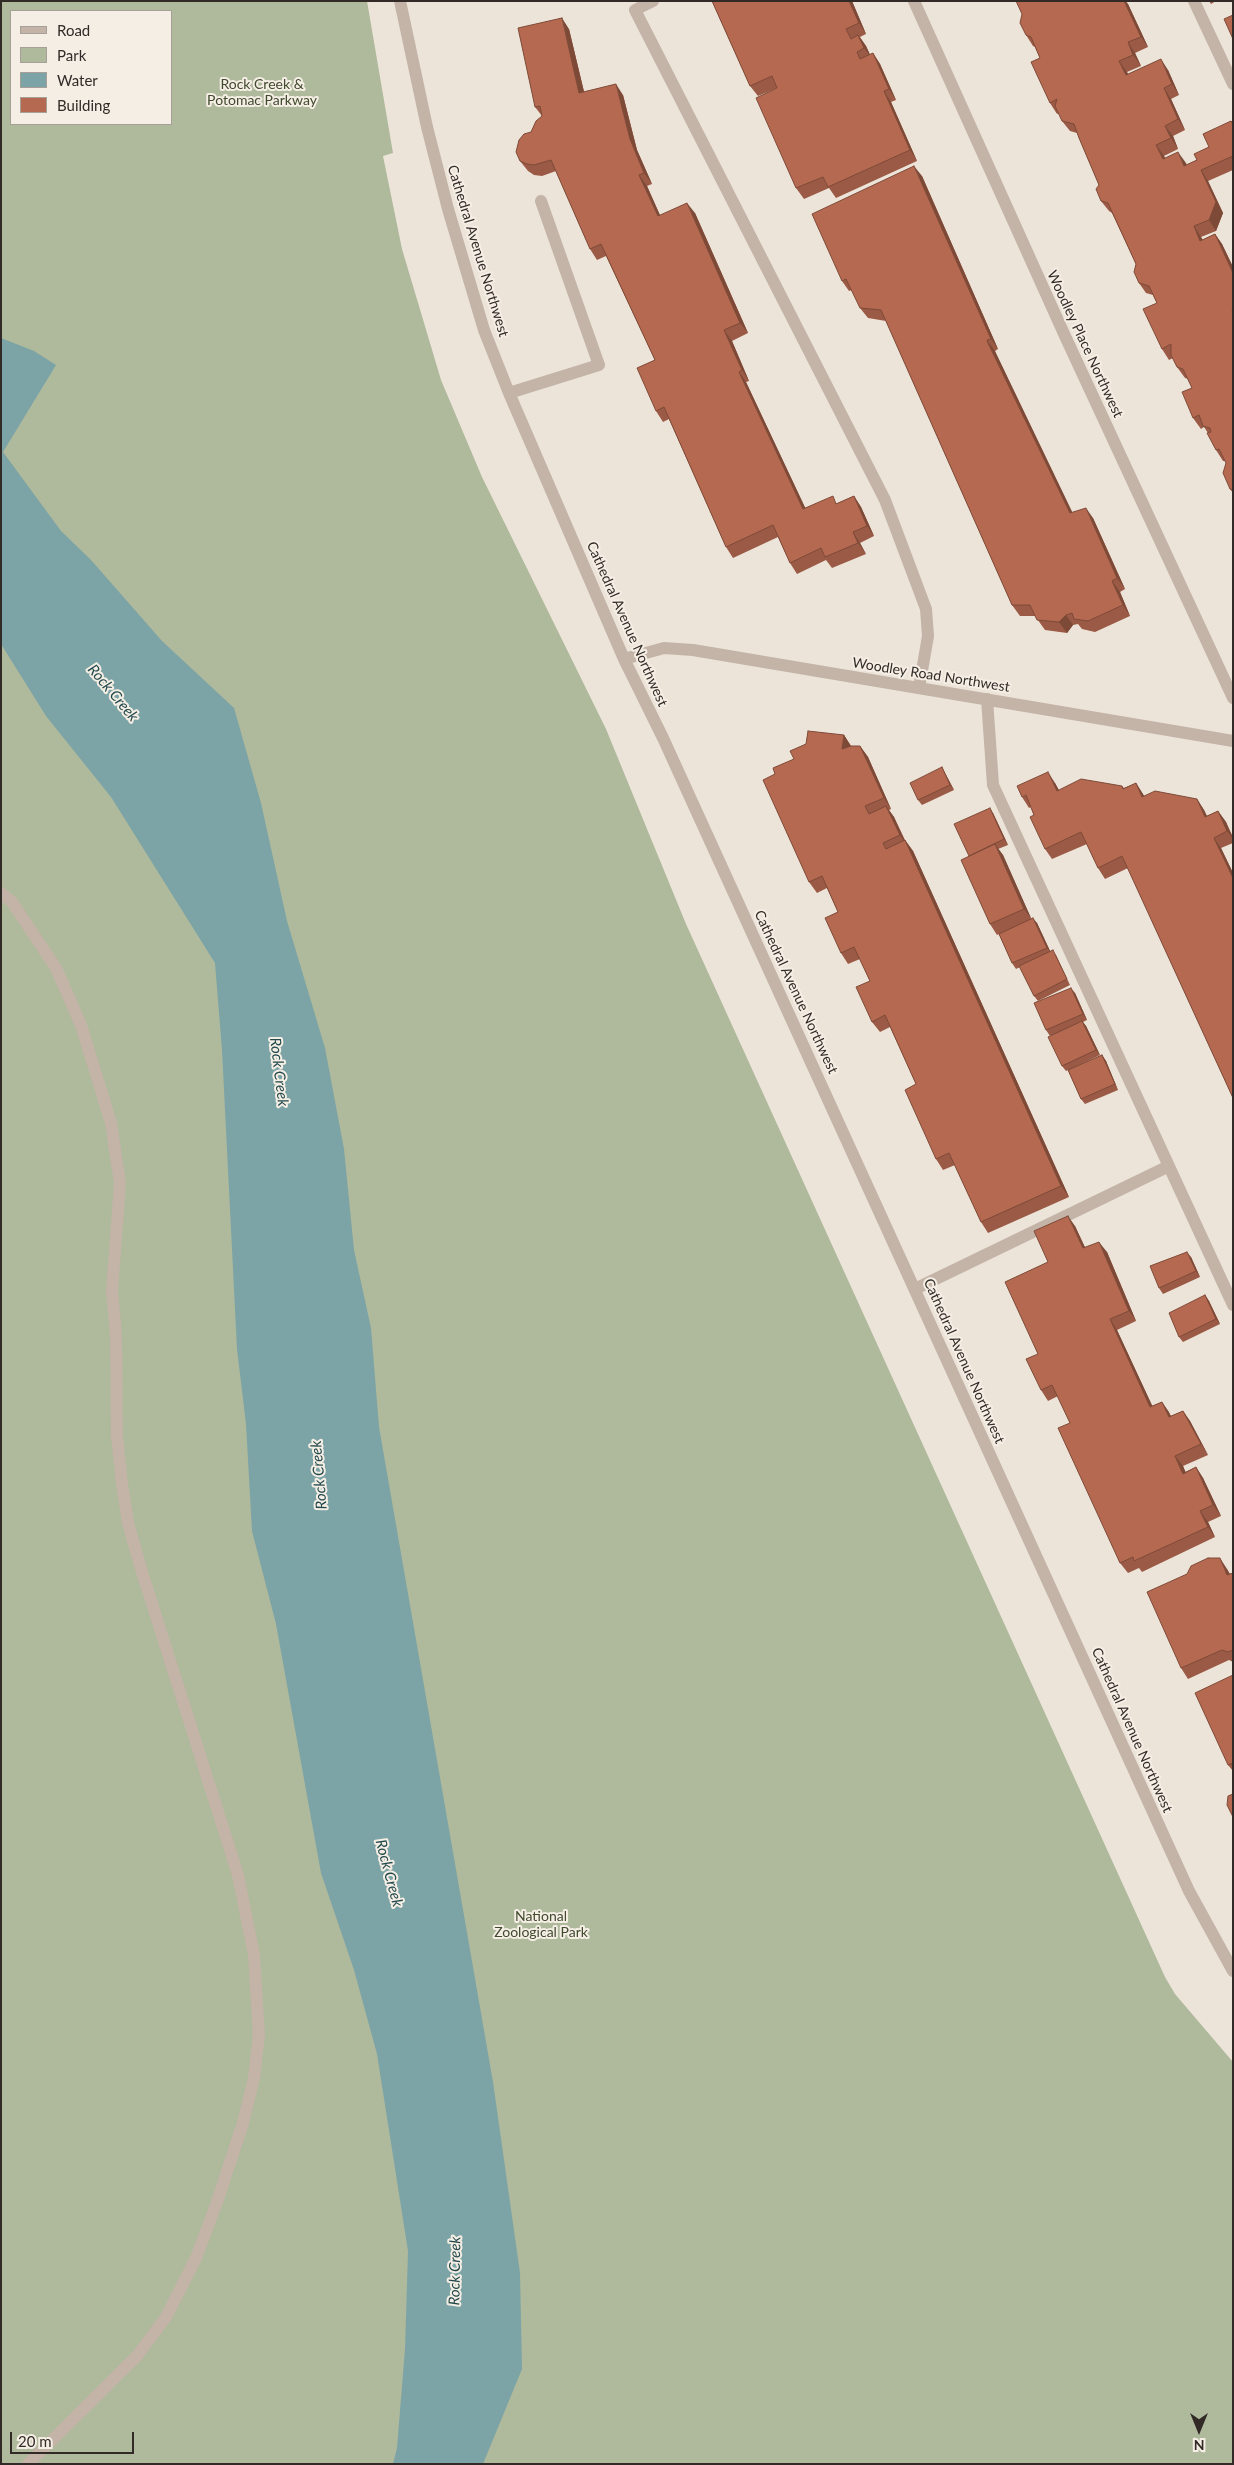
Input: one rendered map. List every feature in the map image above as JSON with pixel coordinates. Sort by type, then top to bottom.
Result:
[{"type":"street","name":"Cathedral Avenue Northwest","points":[[400,1],[426,126],[448,209],[484,330],[509,393],[624,659],[663,738],[1189,1891],[1233,1971]]},
{"type":"street","points":[[653,1],[634,10],[885,500],[926,609],[928,636],[918,688]]},
{"type":"street","name":"Woodley Place Northwest","points":[[914,1],[1073,354],[1233,698]]},
{"type":"street","points":[[1194,1],[1233,84]]},
{"type":"street","points":[[509,393],[599,365],[541,201]]},
{"type":"street","name":"Woodley Road Northwest","points":[[624,659],[651,650],[681,649],[1233,741]]},
{"type":"street","points":[[987,699],[993,785],[1233,1305]]},
{"type":"street","points":[[1,893],[12,902],[56,968],[81,1026],[111,1123],[120,1183],[112,1291],[116,1334],[117,1436],[128,1523],[238,1875],[254,1956],[260,2035],[254,2078],[243,2123],[217,2202],[196,2258],[166,2317],[137,2356],[28,2464]]},
{"type":"street","points":[[915,1289],[1169,1166]]},
{"type":"green space","name":"National Zoological Park","points":[[1,1],[367,1],[393,153],[383,156],[402,249],[441,380],[482,477],[606,729],[686,924],[1165,1977],[1175,1994],[1233,2062],[1233,2464],[1,2464]]},
{"type":"water","name":"Rock Creek","points":[[1,338],[34,351],[56,365],[3,452],[61,531],[91,560],[162,641],[234,708],[261,803],[287,921],[325,1048],[344,1149],[354,1250],[371,1328],[379,1427],[493,2082],[520,2273],[522,2369],[483,2464],[393,2464],[397,2448],[405,2349],[408,2251],[377,2054],[354,1970],[321,1873],[276,1624],[252,1531],[246,1424],[237,1349],[222,1050],[215,963],[111,797],[46,716],[1,644]]},
{"type":"building","points":[[712,1],[849,1],[859,23],[846,29],[851,39],[858,35],[864,48],[857,52],[860,59],[873,53],[889,89],[884,91],[910,150],[828,187],[823,177],[796,188],[756,98],[777,88],[772,76],[750,86]]},
{"type":"building","points":[[1016,1],[1124,1],[1141,37],[1128,42],[1133,55],[1119,61],[1126,75],[1161,59],[1172,84],[1164,88],[1178,119],[1165,126],[1171,138],[1156,145],[1163,159],[1178,152],[1184,166],[1197,160],[1194,154],[1209,147],[1203,134],[1231,121],[1233,124],[1233,156],[1201,170],[1216,202],[1209,220],[1194,226],[1200,241],[1215,234],[1233,273],[1233,490],[1230,489],[1223,473],[1226,463],[1219,449],[1216,450],[1207,433],[1211,432],[1210,428],[1203,426],[1199,415],[1193,418],[1182,392],[1192,388],[1183,369],[1177,367],[1171,355],[1171,344],[1162,349],[1143,309],[1157,303],[1149,286],[1139,283],[1134,272],[1136,264],[1108,203],[1101,201],[1096,189],[1099,185],[1074,124],[1062,121],[1055,106],[1057,99],[1050,103],[1031,62],[1040,58],[1031,37],[1026,35],[1020,23],[1022,14]]},
{"type":"building","points":[[1233,15],[1233,39],[1224,19]]},
{"type":"building","points":[[562,18],[579,93],[616,84],[630,139],[644,173],[639,175],[658,216],[687,203],[740,323],[724,330],[742,370],[739,372],[803,509],[833,496],[836,504],[854,496],[867,526],[853,532],[858,543],[825,557],[821,548],[790,563],[773,525],[726,547],[664,407],[656,411],[637,368],[655,360],[601,244],[590,249],[551,160],[534,165],[527,164],[520,161],[516,152],[519,140],[524,134],[531,132],[536,121],[542,116],[540,106],[535,107],[518,28]]},
{"type":"building","points":[[914,166],[991,339],[987,340],[988,343],[1070,513],[1086,508],[1117,578],[1112,581],[1123,605],[1088,621],[1074,619],[1072,613],[1066,615],[1059,622],[1037,620],[1030,605],[1012,605],[881,310],[860,308],[846,279],[842,281],[812,214]]},
{"type":"building","points":[[808,731],[844,735],[842,749],[860,746],[884,798],[865,806],[869,814],[886,806],[900,835],[883,843],[886,849],[905,840],[1061,1186],[981,1222],[949,1153],[936,1159],[905,1090],[916,1084],[885,1015],[872,1022],[856,987],[870,981],[854,947],[841,953],[825,918],[838,912],[822,876],[809,882],[763,780],[775,774],[773,768],[794,759],[790,751],[806,744]]},
{"type":"building","points":[[942,767],[950,785],[918,800],[910,783]]},
{"type":"building","points":[[1048,772],[1057,791],[1081,779],[1122,786],[1123,789],[1136,783],[1142,797],[1155,791],[1197,799],[1205,817],[1218,811],[1227,831],[1214,838],[1233,878],[1233,1098],[1122,856],[1098,868],[1081,832],[1045,849],[1030,817],[1034,815],[1026,795],[1022,797],[1017,786]]},
{"type":"building","points":[[990,808],[1004,839],[969,856],[954,824]]},
{"type":"building","points":[[995,844],[1024,909],[990,924],[961,860]]},
{"type":"building","points":[[1033,918],[1047,948],[1012,963],[999,934]]},
{"type":"building","points":[[1053,950],[1067,979],[1034,996],[1019,966]]},
{"type":"building","points":[[1071,988],[1083,1014],[1046,1030],[1034,1003]]},
{"type":"building","points":[[1082,1021],[1096,1050],[1062,1066],[1048,1037]]},
{"type":"building","points":[[1102,1055],[1115,1084],[1081,1099],[1068,1070]]},
{"type":"building","points":[[1068,1216],[1083,1248],[1099,1242],[1129,1311],[1110,1319],[1150,1407],[1162,1402],[1169,1417],[1183,1411],[1201,1444],[1175,1456],[1183,1474],[1196,1467],[1213,1505],[1200,1511],[1208,1527],[1134,1561],[1133,1557],[1120,1563],[1058,1428],[1070,1423],[1052,1385],[1041,1390],[1026,1359],[1038,1354],[1005,1282],[1048,1262],[1034,1231]]},
{"type":"building","points":[[1187,1252],[1196,1271],[1159,1288],[1150,1266]]},
{"type":"building","points":[[1205,1295],[1216,1319],[1179,1337],[1169,1313]]},
{"type":"building","points":[[1208,1558],[1220,1558],[1227,1575],[1233,1573],[1233,1650],[1228,1652],[1222,1650],[1181,1668],[1147,1592],[1187,1574],[1191,1566]]},
{"type":"building","points":[[1233,1675],[1233,1763],[1228,1765],[1195,1693]]},
{"type":"building","points":[[1233,1794],[1233,1817],[1227,1805],[1228,1796]]},
{"type":"park label","name":"Rock Creek & Potomac Parkway","points":[[262,92]]}]
